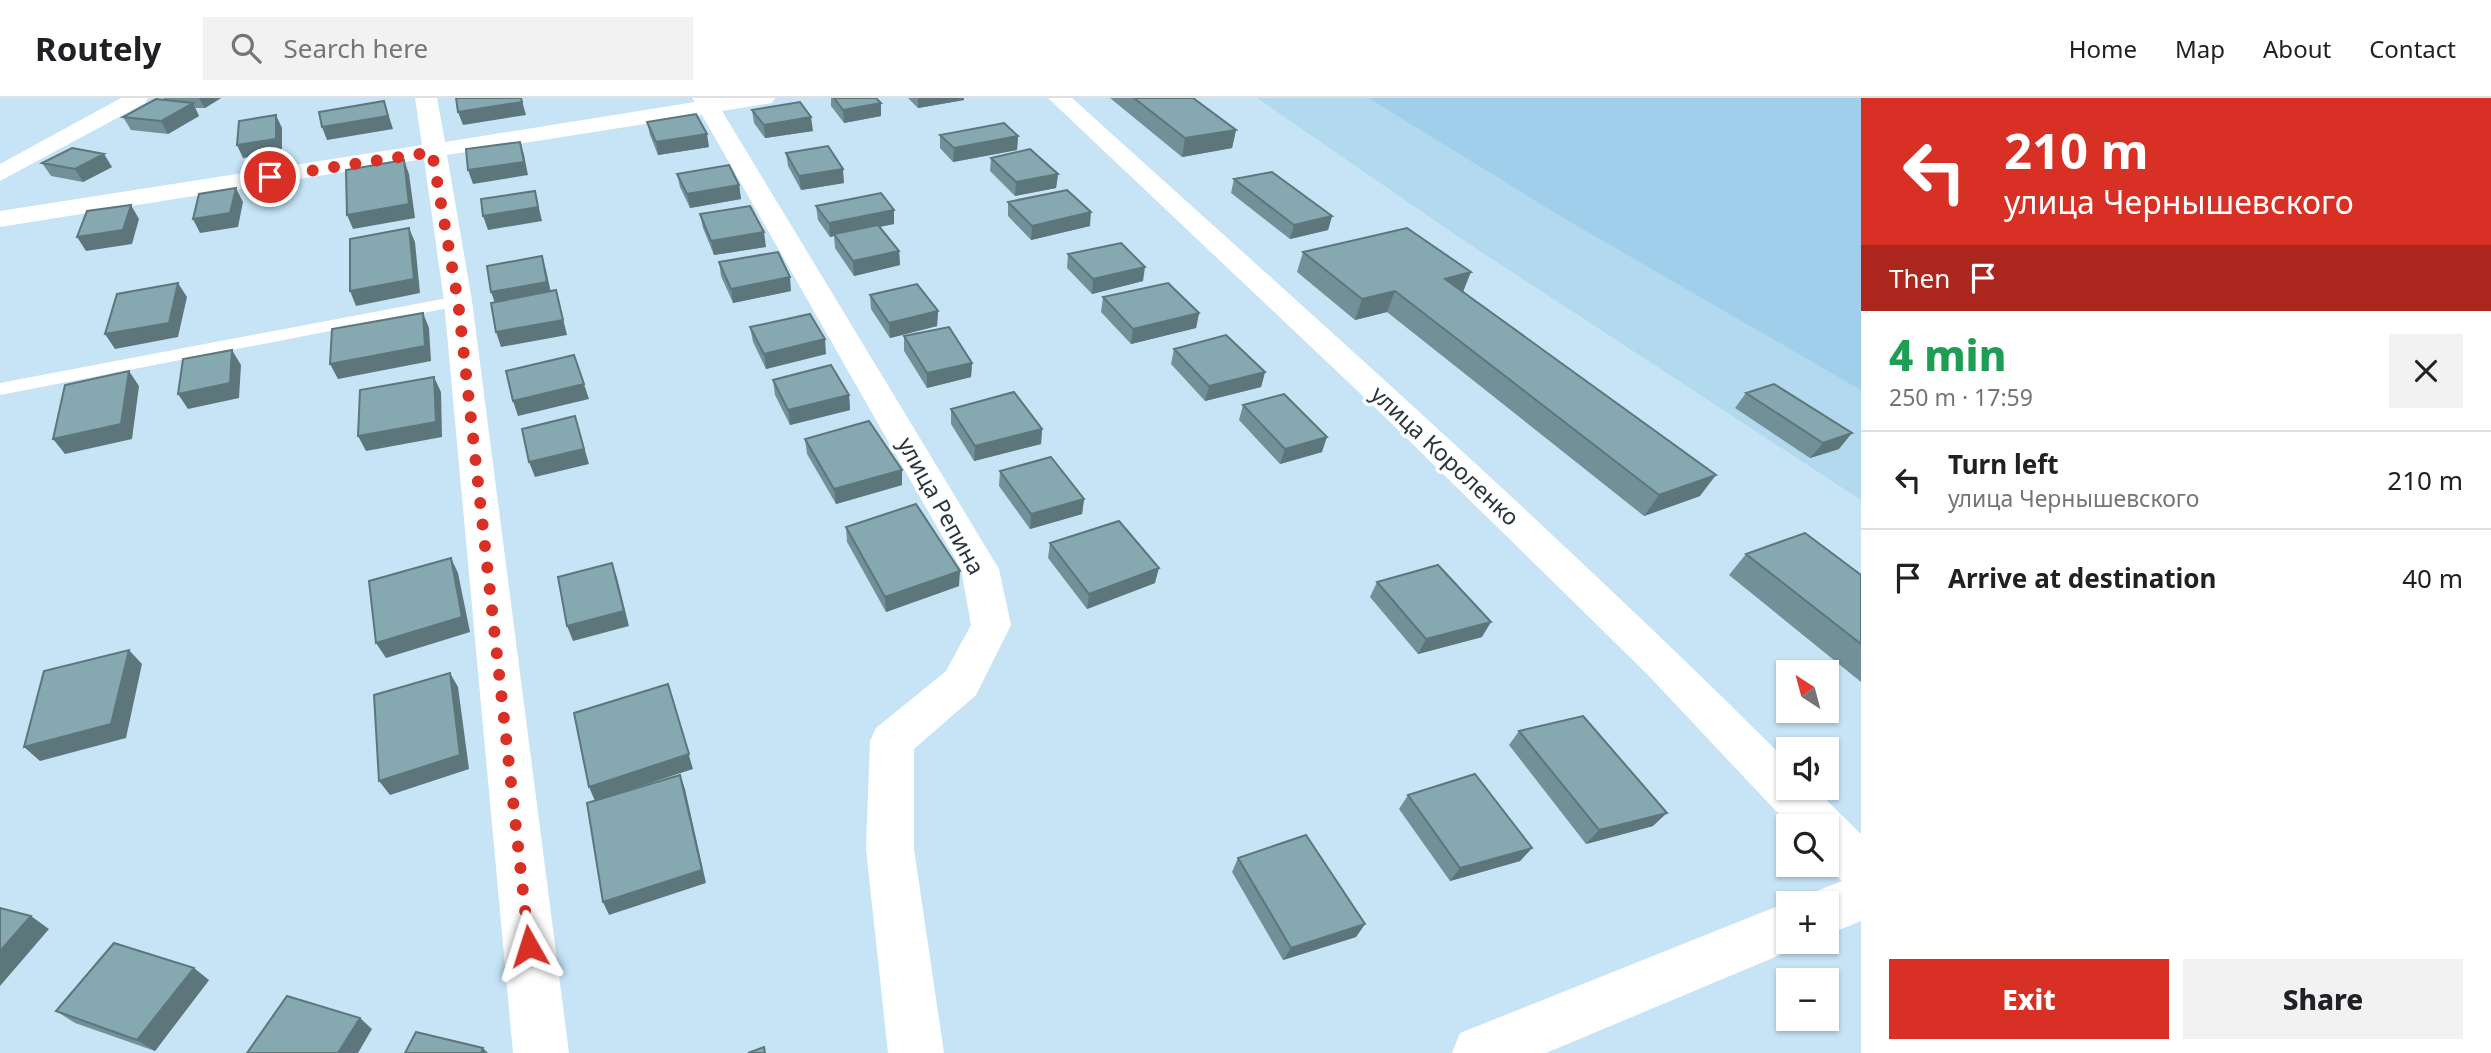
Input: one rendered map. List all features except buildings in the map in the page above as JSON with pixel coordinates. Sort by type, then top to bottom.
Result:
[{"type":"street","points":[[0,174],[137,98]]},
{"type":"street","points":[[426,98],[432,152],[458,301],[541,1053]]},
{"type":"street","points":[[0,219],[432,152],[705,102],[764,98]]},
{"type":"street","name":"улица Короленко","points":[[1059,98],[1396,409],[1662,662],[1809,814]]},
{"type":"street","name":"улица Репина","points":[[705,102],[980,569],[991,625],[985,637],[961,683],[892,741],[890,849],[916,1053]]},
{"type":"street","points":[[1839,844],[1861,867]]},
{"type":"street","points":[[1839,906],[1861,897]]},
{"type":"street","points":[[1480,1053],[1776,932]]},
{"type":"lane","points":[[0,388],[458,301]]},
{"type":"shaded area","points":[[1257,98],[1368,98],[1560,216],[1861,388],[1861,500],[1463,240]]},
{"type":"shaded area","points":[[1368,98],[1861,98],[1861,390],[1560,216]]},
{"type":"route","points":[[270,177],[432,152],[458,301],[529,946]]}]
